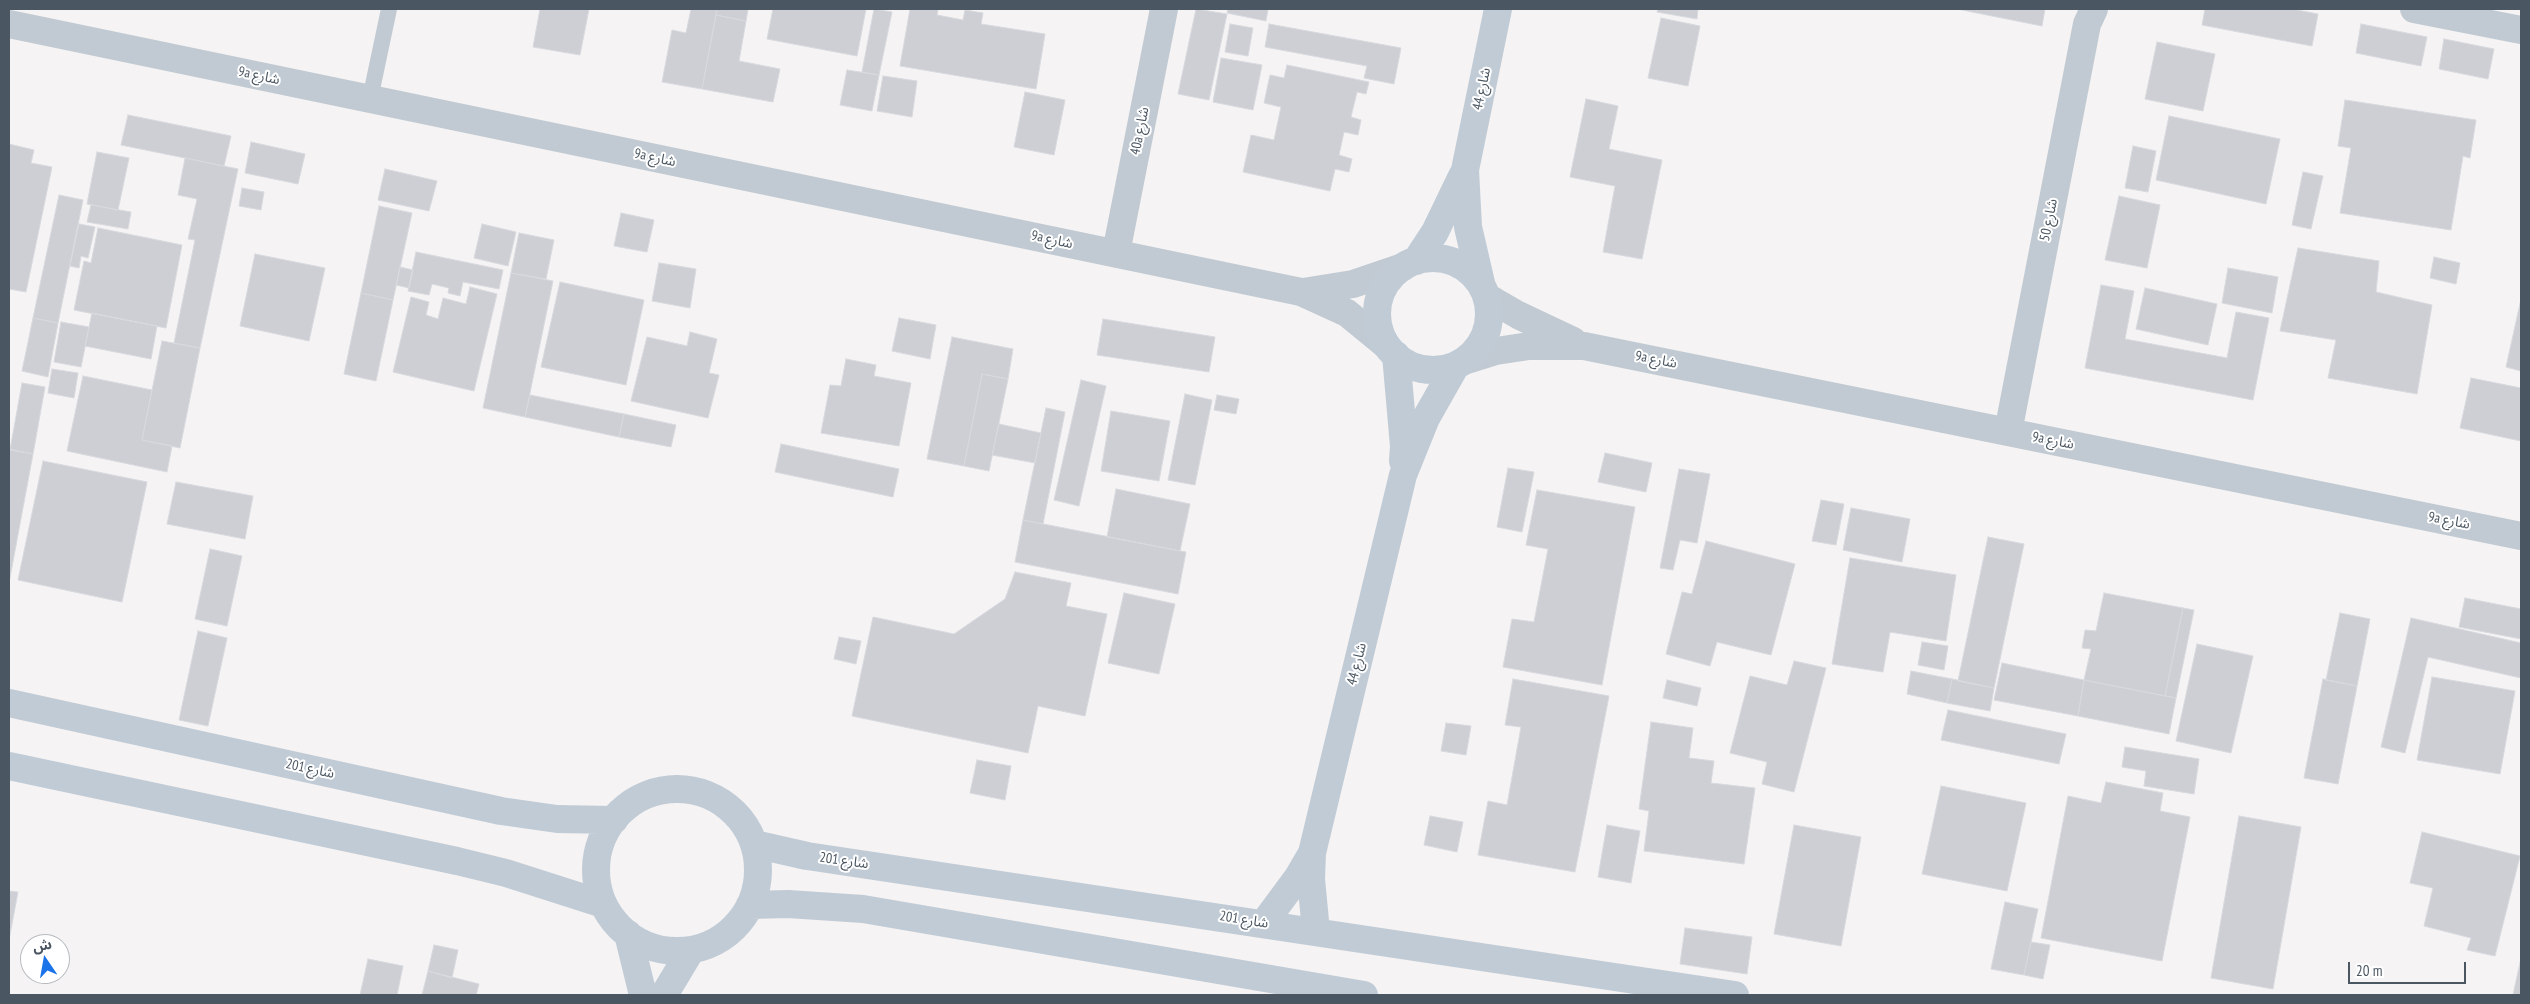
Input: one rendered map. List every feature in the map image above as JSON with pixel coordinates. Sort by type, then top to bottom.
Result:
[{"type":"street","name":"40a شارع","points":[[1116,253],[1164,9]]},
{"type":"street","name":"شارع 44","points":[[1409,264],[1447,209],[1465,170],[1498,9]]},
{"type":"street","name":"شارع 50","points":[[2008,432],[2087,24],[2094,9]]},
{"type":"street","points":[[2414,9],[2521,30]]},
{"type":"street","name":"9a شارع","points":[[9,24],[1302,292],[1347,313],[1391,350]]},
{"type":"street","name":"شارع 44","points":[[1465,170],[1468,227],[1484,290]]},
{"type":"street","points":[[1430,258],[1445,259],[1471,272],[1484,290],[1489,318],[1483,339],[1476,351],[1460,363],[1431,370],[1419,368],[1391,350],[1380,331],[1379,302],[1384,289],[1409,264],[1430,258]]},
{"type":"street","name":"9a شارع","points":[[1302,292],[1353,284],[1409,264]]},
{"type":"street","name":"9a شارع","points":[[1484,290],[1526,320],[1584,346]]},
{"type":"street","name":"9a شارع","points":[[1460,363],[1496,351],[1529,346],[1584,346],[2521,536]]},
{"type":"street","name":"شارع 44","points":[[1391,350],[1404,446],[1403,475]]},
{"type":"street","name":"شارع 44","points":[[1316,931],[1312,888],[1312,853],[1403,475],[1426,418],[1440,390],[1460,363]]},
{"type":"street","name":"شارع 201","points":[[9,703],[501,811],[557,819],[614,820]]},
{"type":"street","points":[[9,766],[465,863],[539,882],[603,904]]},
{"type":"street","points":[[662,791],[700,792],[718,800],[733,812],[745,826],[754,844],[758,864],[757,885],[750,905],[740,921],[726,935],[709,944],[690,950],[674,951],[642,943],[628,934],[614,921],[603,904],[598,887],[596,869],[598,851],[614,820],[628,806],[644,796],[662,791]]},
{"type":"street","name":"شارع 201","points":[[754,844],[807,856],[1735,995]]},
{"type":"street","name":"شارع 44","points":[[1264,923],[1292,885],[1312,853]]},
{"type":"street","points":[[750,905],[807,905],[863,909],[1364,995]]},
{"type":"street","points":[[628,934],[643,995]]},
{"type":"street","points":[[664,995],[690,950]]},
{"type":"lane","points":[[370,99],[389,9]]},
{"type":"building","points":[[540,9],[589,9],[580,55],[533,47]]},
{"type":"building","points":[[691,9],[717,9],[702,89],[662,82],[672,30],[686,33]]},
{"type":"building","points":[[717,9],[748,9],[746,21],[716,15]]},
{"type":"building","points":[[773,9],[866,9],[857,56],[767,39]]},
{"type":"building","points":[[874,9],[892,12],[879,75],[862,72]]},
{"type":"building","points":[[910,9],[938,9],[937,15],[963,20],[965,10],[983,13],[981,24],[1045,34],[1036,89],[900,66]]},
{"type":"building","points":[[1196,9],[1227,14],[1209,100],[1178,94]]},
{"type":"building","points":[[1228,9],[1268,9],[1266,21],[1227,13]]},
{"type":"building","points":[[1658,9],[1698,9],[1697,19],[1657,12]]},
{"type":"building","points":[[1957,9],[2045,9],[2042,26]]},
{"type":"building","points":[[2205,9],[2292,9],[2318,14],[2312,46],[2202,25]]},
{"type":"building","points":[[716,15],[746,21],[739,61],[780,69],[773,102],[702,89]]},
{"type":"building","points":[[1661,18],[1700,26],[1688,86],[1648,78]]},
{"type":"building","points":[[1230,24],[1253,28],[1248,56],[1225,52]]},
{"type":"building","points":[[1269,24],[1401,48],[1394,84],[1364,78],[1367,66],[1265,47]]},
{"type":"building","points":[[2361,24],[2427,37],[2421,66],[2356,53]]},
{"type":"building","points":[[2444,39],[2494,49],[2488,79],[2439,69]]},
{"type":"building","points":[[2157,42],[2215,54],[2203,111],[2145,99]]},
{"type":"building","points":[[1221,58],[1262,65],[1253,110],[1213,102]]},
{"type":"building","points":[[1287,65],[1369,82],[1366,94],[1357,92],[1351,117],[1361,120],[1358,135],[1344,132],[1339,155],[1352,159],[1349,172],[1335,169],[1330,191],[1243,172],[1251,135],[1274,140],[1281,107],[1264,103],[1270,75],[1284,78]]},
{"type":"building","points":[[847,70],[879,75],[872,111],[840,105]]},
{"type":"building","points":[[883,76],[917,81],[912,117],[877,111]]},
{"type":"building","points":[[1025,92],[1065,100],[1054,155],[1014,147]]},
{"type":"building","points":[[1586,99],[1618,106],[1609,149],[1662,160],[1642,259],[1603,252],[1615,186],[1570,177]]},
{"type":"building","points":[[2345,100],[2476,120],[2470,158],[2463,156],[2451,230],[2340,213],[2351,148],[2338,146]]},
{"type":"building","points":[[128,115],[231,136],[224,166],[121,145]]},
{"type":"building","points":[[2169,116],[2280,139],[2266,204],[2156,180]]},
{"type":"building","points":[[251,142],[305,154],[298,184],[245,173]]},
{"type":"building","points":[[9,144],[34,150],[31,163],[52,167],[26,292],[9,289]]},
{"type":"building","points":[[2133,146],[2156,151],[2148,192],[2125,188]]},
{"type":"building","points":[[97,152],[129,158],[118,210],[87,204]]},
{"type":"building","points":[[185,158],[238,169],[200,348],[174,343],[195,240],[188,239],[197,199],[178,195]]},
{"type":"building","points":[[385,169],[437,181],[429,211],[378,200]]},
{"type":"building","points":[[2303,172],[2323,176],[2311,229],[2292,225]]},
{"type":"building","points":[[242,188],[264,192],[261,210],[239,206]]},
{"type":"building","points":[[59,195],[83,200],[58,323],[33,318]]},
{"type":"building","points":[[2119,196],[2160,205],[2147,268],[2105,260]]},
{"type":"building","points":[[91,205],[131,212],[128,229],[87,222]]},
{"type":"building","points":[[379,206],[412,213],[393,300],[361,293]]},
{"type":"building","points":[[621,213],[654,220],[647,252],[614,246]]},
{"type":"building","points":[[79,224],[95,227],[88,258],[81,256],[79,268],[70,266]]},
{"type":"building","points":[[482,224],[516,232],[508,266],[474,258]]},
{"type":"building","points":[[98,228],[182,245],[166,328],[74,310],[84,261],[91,263]]},
{"type":"building","points":[[519,233],[554,240],[546,279],[511,273]]},
{"type":"building","points":[[2298,248],[2379,261],[2376,292],[2432,305],[2417,394],[2328,378],[2336,340],[2280,331]]},
{"type":"building","points":[[416,252],[503,270],[499,289],[463,282],[460,296],[448,293],[449,288],[432,284],[429,295],[408,291]]},
{"type":"building","points":[[255,254],[325,268],[309,341],[240,326]]},
{"type":"building","points":[[2434,257],[2460,263],[2456,284],[2430,278]]},
{"type":"building","points":[[659,263],[696,269],[690,308],[652,301]]},
{"type":"building","points":[[400,267],[413,270],[409,288],[396,285]]},
{"type":"building","points":[[2228,268],[2278,277],[2272,313],[2222,303]]},
{"type":"building","points":[[511,273],[553,281],[525,417],[483,408]]},
{"type":"building","points":[[560,282],[644,300],[626,385],[541,367]]},
{"type":"building","points":[[2101,285],[2134,291],[2125,339],[2227,358],[2236,312],[2269,318],[2253,400],[2085,368]]},
{"type":"building","points":[[470,287],[497,294],[474,391],[393,372],[411,297],[429,302],[426,315],[438,319],[443,298],[466,304]]},
{"type":"building","points":[[2145,288],[2217,304],[2208,345],[2136,329]]},
{"type":"building","points":[[361,293],[393,300],[376,381],[344,374]]},
{"type":"building","points":[[2521,299],[2521,371],[2506,367]]},
{"type":"building","points":[[92,313],[157,326],[151,359],[85,346]]},
{"type":"building","points":[[33,318],[58,323],[48,377],[22,371]]},
{"type":"building","points":[[899,318],[936,325],[930,359],[892,351]]},
{"type":"building","points":[[1103,319],[1215,337],[1209,372],[1097,355]]},
{"type":"building","points":[[61,322],[89,327],[81,367],[54,362]]},
{"type":"building","points":[[690,332],[717,339],[709,373],[719,375],[708,418],[631,401],[647,337],[687,346]]},
{"type":"building","points":[[952,337],[1013,349],[1008,379],[982,374],[964,466],[927,459]]},
{"type":"building","points":[[162,341],[200,348],[180,448],[142,440]]},
{"type":"building","points":[[846,359],[876,365],[874,376],[911,383],[899,446],[821,433],[830,385],[841,386]]},
{"type":"building","points":[[52,369],[78,373],[74,398],[48,393]]},
{"type":"building","points":[[982,374],[1008,379],[989,471],[964,466]]},
{"type":"building","points":[[83,376],[152,390],[142,440],[172,446],[167,472],[67,451]]},
{"type":"building","points":[[2471,378],[2521,388],[2521,441],[2460,428]]},
{"type":"building","points":[[1081,380],[1106,386],[1079,506],[1054,500]]},
{"type":"building","points":[[22,383],[45,387],[33,454],[10,450]]},
{"type":"building","points":[[1185,394],[1212,400],[1195,485],[1168,480]]},
{"type":"building","points":[[530,395],[624,414],[619,437],[525,417]]},
{"type":"building","points":[[1217,395],[1239,399],[1236,414],[1214,410]]},
{"type":"building","points":[[1046,408],[1065,412],[1043,524],[1023,520]]},
{"type":"building","points":[[1111,411],[1170,421],[1159,481],[1101,471]]},
{"type":"building","points":[[624,414],[676,425],[671,447],[619,437]]},
{"type":"building","points":[[999,424],[1041,433],[1035,463],[992,455]]},
{"type":"building","points":[[781,444],[899,469],[893,497],[775,472]]},
{"type":"building","points":[[9,449],[33,454],[9,583]]},
{"type":"building","points":[[1605,453],[1652,463],[1646,492],[1598,482]]},
{"type":"building","points":[[43,461],[147,482],[122,602],[18,580]]},
{"type":"building","points":[[1508,468],[1534,472],[1522,532],[1497,527]]},
{"type":"building","points":[[1679,469],[1710,474],[1697,543],[1680,540],[1673,570],[1660,568]]},
{"type":"building","points":[[176,482],[253,496],[245,539],[167,524]]},
{"type":"building","points":[[1116,489],[1190,504],[1180,551],[1107,537]]},
{"type":"building","points":[[1537,490],[1635,507],[1602,685],[1503,667],[1512,619],[1534,622],[1548,549],[1526,545]]},
{"type":"building","points":[[1821,500],[1844,504],[1836,545],[1812,541]]},
{"type":"building","points":[[1851,508],[1910,519],[1902,562],[1843,550]]},
{"type":"building","points":[[1023,520],[1186,552],[1178,594],[1015,562]]},
{"type":"building","points":[[1988,537],[2024,544],[1994,688],[1958,681]]},
{"type":"building","points":[[1706,541],[1795,564],[1771,655],[1717,642],[1710,666],[1666,654],[1682,592],[1692,594]]},
{"type":"building","points":[[210,549],[242,556],[227,626],[195,619]]},
{"type":"building","points":[[1850,558],[1956,575],[1946,641],[1890,632],[1883,672],[1832,664]]},
{"type":"building","points":[[1015,572],[1071,583],[1066,606],[1107,614],[1085,716],[1038,706],[1028,753],[852,716],[873,617],[954,634],[1005,599]]},
{"type":"building","points":[[1124,593],[1175,604],[1159,674],[1108,663]]},
{"type":"building","points":[[2104,593],[2183,608],[2165,696],[2084,680],[2091,649],[2082,648],[2085,630],[2096,631]]},
{"type":"building","points":[[2465,598],[2521,609],[2521,639],[2459,627]]},
{"type":"building","points":[[2183,608],[2194,610],[2176,698],[2165,696]]},
{"type":"building","points":[[2340,613],[2370,619],[2357,686],[2326,680]]},
{"type":"building","points":[[2411,618],[2521,643],[2521,678],[2428,657],[2405,753],[2381,747]]},
{"type":"building","points":[[198,631],[227,638],[208,726],[179,720]]},
{"type":"building","points":[[839,637],[861,641],[856,664],[834,659]]},
{"type":"building","points":[[1922,642],[1948,646],[1944,670],[1918,665]]},
{"type":"building","points":[[2197,644],[2253,656],[2231,753],[2176,741]]},
{"type":"building","points":[[1794,661],[1826,668],[1794,792],[1762,784],[1767,762],[1730,753],[1750,676],[1787,685]]},
{"type":"building","points":[[2002,663],[2084,680],[2078,716],[1994,700]]},
{"type":"building","points":[[1911,671],[1952,679],[1947,703],[1907,694]]},
{"type":"building","points":[[2432,677],[2515,691],[2500,774],[2417,760]]},
{"type":"building","points":[[1513,679],[1609,696],[1575,872],[1478,855],[1488,801],[1507,805],[1521,727],[1505,725]]},
{"type":"building","points":[[1952,679],[1994,688],[1990,711],[1947,703]]},
{"type":"building","points":[[2323,679],[2357,686],[2338,784],[2304,778]]},
{"type":"building","points":[[1667,680],[1701,688],[1697,706],[1663,698]]},
{"type":"building","points":[[2084,680],[2176,698],[2169,734],[2078,716]]},
{"type":"building","points":[[1948,710],[2066,734],[2059,764],[1941,740]]},
{"type":"building","points":[[1651,722],[1693,728],[1689,758],[1714,761],[1711,783],[1755,788],[1744,864],[1644,851],[1649,811],[1639,809]]},
{"type":"building","points":[[1446,723],[1471,726],[1466,755],[1441,751]]},
{"type":"building","points":[[2125,747],[2199,759],[2194,794],[2144,786],[2146,771],[2122,767]]},
{"type":"building","points":[[977,760],[1011,766],[1005,800],[970,793]]},
{"type":"building","points":[[2106,782],[2163,793],[2160,811],[2190,817],[2162,961],[2041,938],[2068,796],[2101,803]]},
{"type":"building","points":[[1941,786],[2026,803],[2007,891],[1922,874]]},
{"type":"building","points":[[1430,816],[1463,822],[1457,852],[1424,845]]},
{"type":"building","points":[[2239,816],[2301,827],[2273,989],[2211,978]]},
{"type":"building","points":[[1607,825],[1640,831],[1631,883],[1598,877]]},
{"type":"building","points":[[1794,825],[1861,837],[1841,946],[1774,934]]},
{"type":"building","points":[[2422,832],[2520,856],[2495,956],[2467,950],[2471,938],[2424,926],[2433,888],[2410,883]]},
{"type":"building","points":[[9,891],[18,892],[9,940]]},
{"type":"building","points":[[2005,902],[2038,909],[2024,975],[1991,969]]},
{"type":"building","points":[[1685,928],[1752,937],[1747,974],[1680,964]]},
{"type":"building","points":[[2031,942],[2050,945],[2043,979],[2024,975]]},
{"type":"building","points":[[434,945],[458,950],[452,978],[428,971]]},
{"type":"building","points":[[2521,958],[2521,995],[2513,995]]},
{"type":"building","points":[[368,959],[403,966],[397,995],[360,995]]},
{"type":"building","points":[[428,971],[479,984],[476,995],[422,995]]}]
